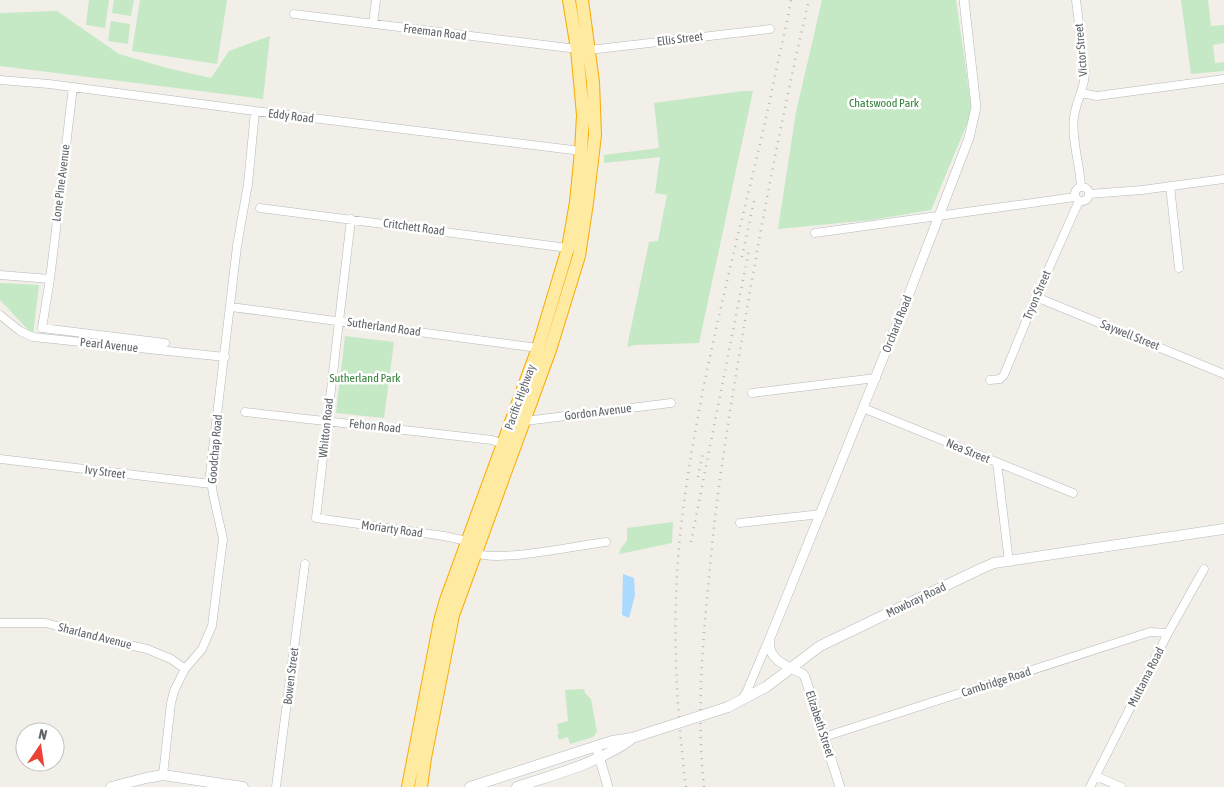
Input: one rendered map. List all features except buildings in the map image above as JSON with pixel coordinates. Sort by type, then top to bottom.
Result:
[{"type":"highway","name":"Pacific Highway","points":[[421,787],[453,615],[550,350],[581,242],[595,135],[583,50],[569,0]]},
{"type":"highway","name":"Pacific Highway","points":[[408,787],[440,621],[467,541],[538,348],[568,248],[582,151],[582,0]]},
{"type":"main road","name":"Mowbray Road","points":[[470,787],[596,746],[666,728],[732,706],[766,687],[811,652],[826,643],[994,563],[1224,529]]},
{"type":"main road","name":"Mowbray Road","points":[[517,787],[600,758],[632,738]]},
{"type":"main road","points":[[111,787],[164,775],[243,787]]},
{"type":"street","points":[[373,24],[376,0]]},
{"type":"street","name":"Orchard Road","points":[[732,706],[748,691],[876,378],[969,138],[976,107],[964,0]]},
{"type":"street","name":"Victor Street","points":[[1076,0],[1085,72],[1073,120],[1081,187]]},
{"type":"street","name":"Freeman Road","points":[[294,14],[583,50]]},
{"type":"street","name":"Ellis Street","points":[[583,50],[770,29]]},
{"type":"street","points":[[1081,93],[1097,96],[1224,79]]},
{"type":"street","name":"Eddy Road","points":[[0,80],[73,87],[582,151]]},
{"type":"street","name":"Lone Pine Avenue","points":[[50,279],[73,87]]},
{"type":"street","name":"Goodchap Road","points":[[164,775],[171,703],[174,691],[185,668],[202,649],[212,626],[214,614],[223,539],[210,474],[237,246],[248,184],[254,111]]},
{"type":"street","points":[[1089,194],[1224,179]]},
{"type":"street","points":[[1170,186],[1179,268]]},
{"type":"street","points":[[814,233],[940,215],[1077,199],[1087,200],[1089,194],[1087,189],[1081,187],[1075,191],[1077,199]]},
{"type":"street","name":"Tryon Street","points":[[990,380],[1000,379],[1004,375],[1077,199]]},
{"type":"street","name":"Critchett Road","points":[[260,208],[568,248]]},
{"type":"street","name":"Whitton Road","points":[[316,518],[351,219]]},
{"type":"street","points":[[0,275],[50,279]]},
{"type":"street","name":"Pearl Avenue","points":[[50,279],[42,328],[165,343]]},
{"type":"street","name":"Saywell Street","points":[[1036,297],[1224,374]]},
{"type":"street","name":"Sutherland Road","points":[[231,307],[538,348]]},
{"type":"street","name":"Pearl Avenue","points":[[0,315],[20,331],[33,337],[225,357]]},
{"type":"street","points":[[752,393],[876,378]]},
{"type":"street","name":"Gordon Avenue","points":[[525,421],[671,403]]},
{"type":"street","name":"Nea Street","points":[[863,408],[1073,493]]},
{"type":"street","name":"Fehon Road","points":[[245,412],[492,440],[504,444]]},
{"type":"street","name":"Ivy Street","points":[[0,459],[211,484]]},
{"type":"street","points":[[996,463],[1009,562]]},
{"type":"street","points":[[740,523],[821,514]]},
{"type":"street","name":"Moriarty Road","points":[[316,518],[467,541]]},
{"type":"street","points":[[476,553],[482,556],[502,557],[606,542]]},
{"type":"street","name":"Bowen Street","points":[[276,787],[305,564]]},
{"type":"street","name":"Muttama Road","points":[[1090,787],[1168,633],[1204,569]]},
{"type":"street","name":"Sharland Avenue","points":[[0,623],[46,623],[147,649],[171,659],[185,668]]},
{"type":"street","name":"Cambridge Road","points":[[824,737],[1150,632],[1168,633]]},
{"type":"street","points":[[770,638],[769,649],[773,657],[791,668]]},
{"type":"street","name":"Elizabeth Street","points":[[791,668],[805,677],[840,787]]},
{"type":"street","points":[[596,746],[608,787]]},
{"type":"street","points":[[1096,776],[1121,787]]},
{"type":"green space","points":[[89,0],[109,0],[105,28],[86,25]]},
{"type":"green space","points":[[114,0],[134,0],[131,16],[112,13]]},
{"type":"green space","points":[[140,0],[227,0],[217,64],[132,51]]},
{"type":"green space","name":"Chatswood Park","points":[[822,0],[956,0],[972,112],[931,210],[871,220],[778,229],[796,112]]},
{"type":"green space","points":[[1181,0],[1208,0],[1211,26],[1224,25],[1224,43],[1213,45],[1215,63],[1224,62],[1224,71],[1191,74]]},
{"type":"green space","points":[[57,11],[119,54],[211,78],[229,51],[270,36],[263,99],[0,66],[0,13]]},
{"type":"green space","points":[[111,21],[130,24],[128,44],[108,41]]},
{"type":"green space","points":[[753,91],[699,343],[635,345],[627,347],[649,242],[658,241],[667,195],[655,193],[660,157],[604,163],[604,155],[659,148],[654,103]]},
{"type":"green space","points":[[0,283],[39,285],[33,335],[0,300]]},
{"type":"green space","name":"Sutherland Park","points":[[345,336],[394,342],[384,418],[336,413]]},
{"type":"green space","points":[[673,522],[672,543],[619,554],[627,541],[627,528]]},
{"type":"green space","points":[[584,689],[591,699],[597,732],[593,737],[570,744],[568,737],[559,740],[557,724],[568,721],[565,690]]},
{"type":"water","points":[[623,574],[634,578],[635,595],[629,618],[622,615]]},
{"type":"railway","points":[[686,787],[679,720],[676,653],[676,585],[682,519],[695,434],[712,350],[730,266],[764,127],[791,0]]},
{"type":"railway","points":[[704,787],[700,724],[702,662],[719,488],[733,393],[764,215],[809,0]]},
{"type":"railway","points":[[742,257],[754,201]]},
{"type":"railway","points":[[691,542],[749,250]]},
{"type":"railway","points":[[698,477],[703,453]]}]
